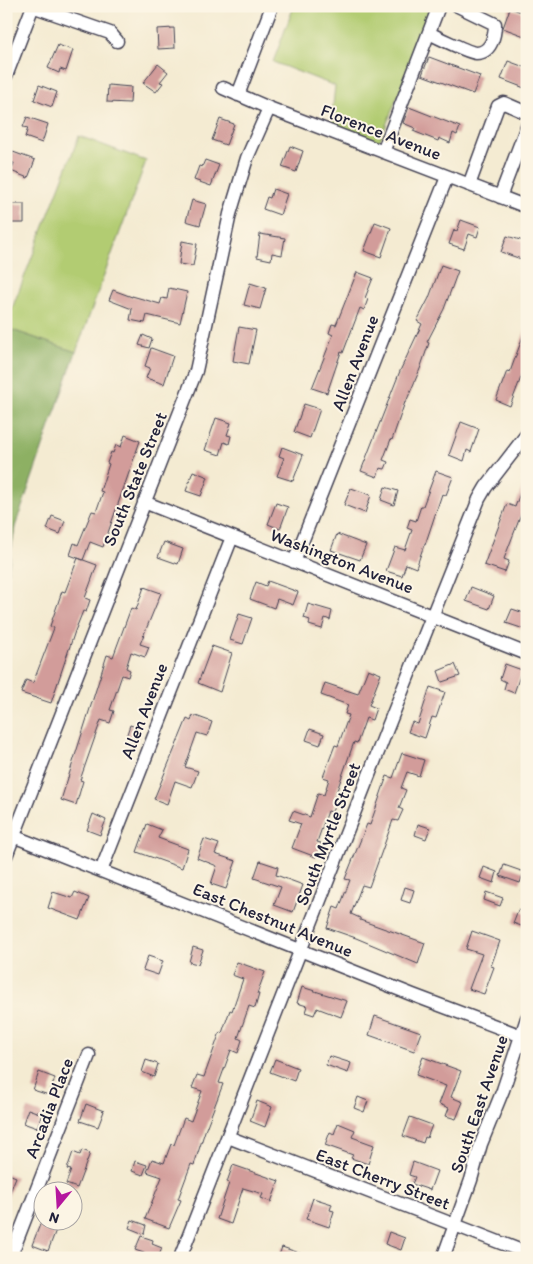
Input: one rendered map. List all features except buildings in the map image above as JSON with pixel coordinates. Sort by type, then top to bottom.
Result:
[{"type":"street","points":[[6,76],[32,6],[110,33],[117,41]]},
{"type":"street","points":[[238,95],[272,6]]},
{"type":"street","points":[[383,152],[439,6]]},
{"type":"street","points":[[429,33],[475,53],[484,51],[490,46],[495,34],[495,24],[458,6]]},
{"type":"street","name":"Florence Avenue","points":[[223,88],[269,108],[527,208]]},
{"type":"street","points":[[469,185],[498,106],[504,103],[527,113]]},
{"type":"street","name":"South State Street","points":[[6,856],[10,835],[196,371],[230,214],[247,158],[269,108]]},
{"type":"street","points":[[500,197],[527,126]]},
{"type":"street","name":"Allen Avenue","points":[[294,562],[446,177]]},
{"type":"street","name":"South Myrtle Street","points":[[180,1258],[479,500],[486,487],[527,434]]},
{"type":"street","name":"Washington Avenue","points":[[144,502],[527,654]]},
{"type":"street","name":"Allen Avenue","points":[[101,871],[232,537]]},
{"type":"street","name":"East Chestnut Avenue","points":[[10,835],[413,995],[524,1037]]},
{"type":"street","name":"South East Avenue","points":[[443,1258],[456,1226],[481,1144],[524,1037],[527,1018]]},
{"type":"street","name":"Arcadia Place","points":[[10,1258],[89,1056]]},
{"type":"street","name":"East Cherry Street","points":[[228,1137],[527,1253]]},
{"type":"green space","points":[[294,6],[434,6],[379,143],[331,124],[335,86],[273,62]]},
{"type":"green space","points":[[79,136],[146,161],[76,352],[6,328],[6,324]]},
{"type":"green space","points":[[6,328],[76,352],[15,527],[6,584]]}]
